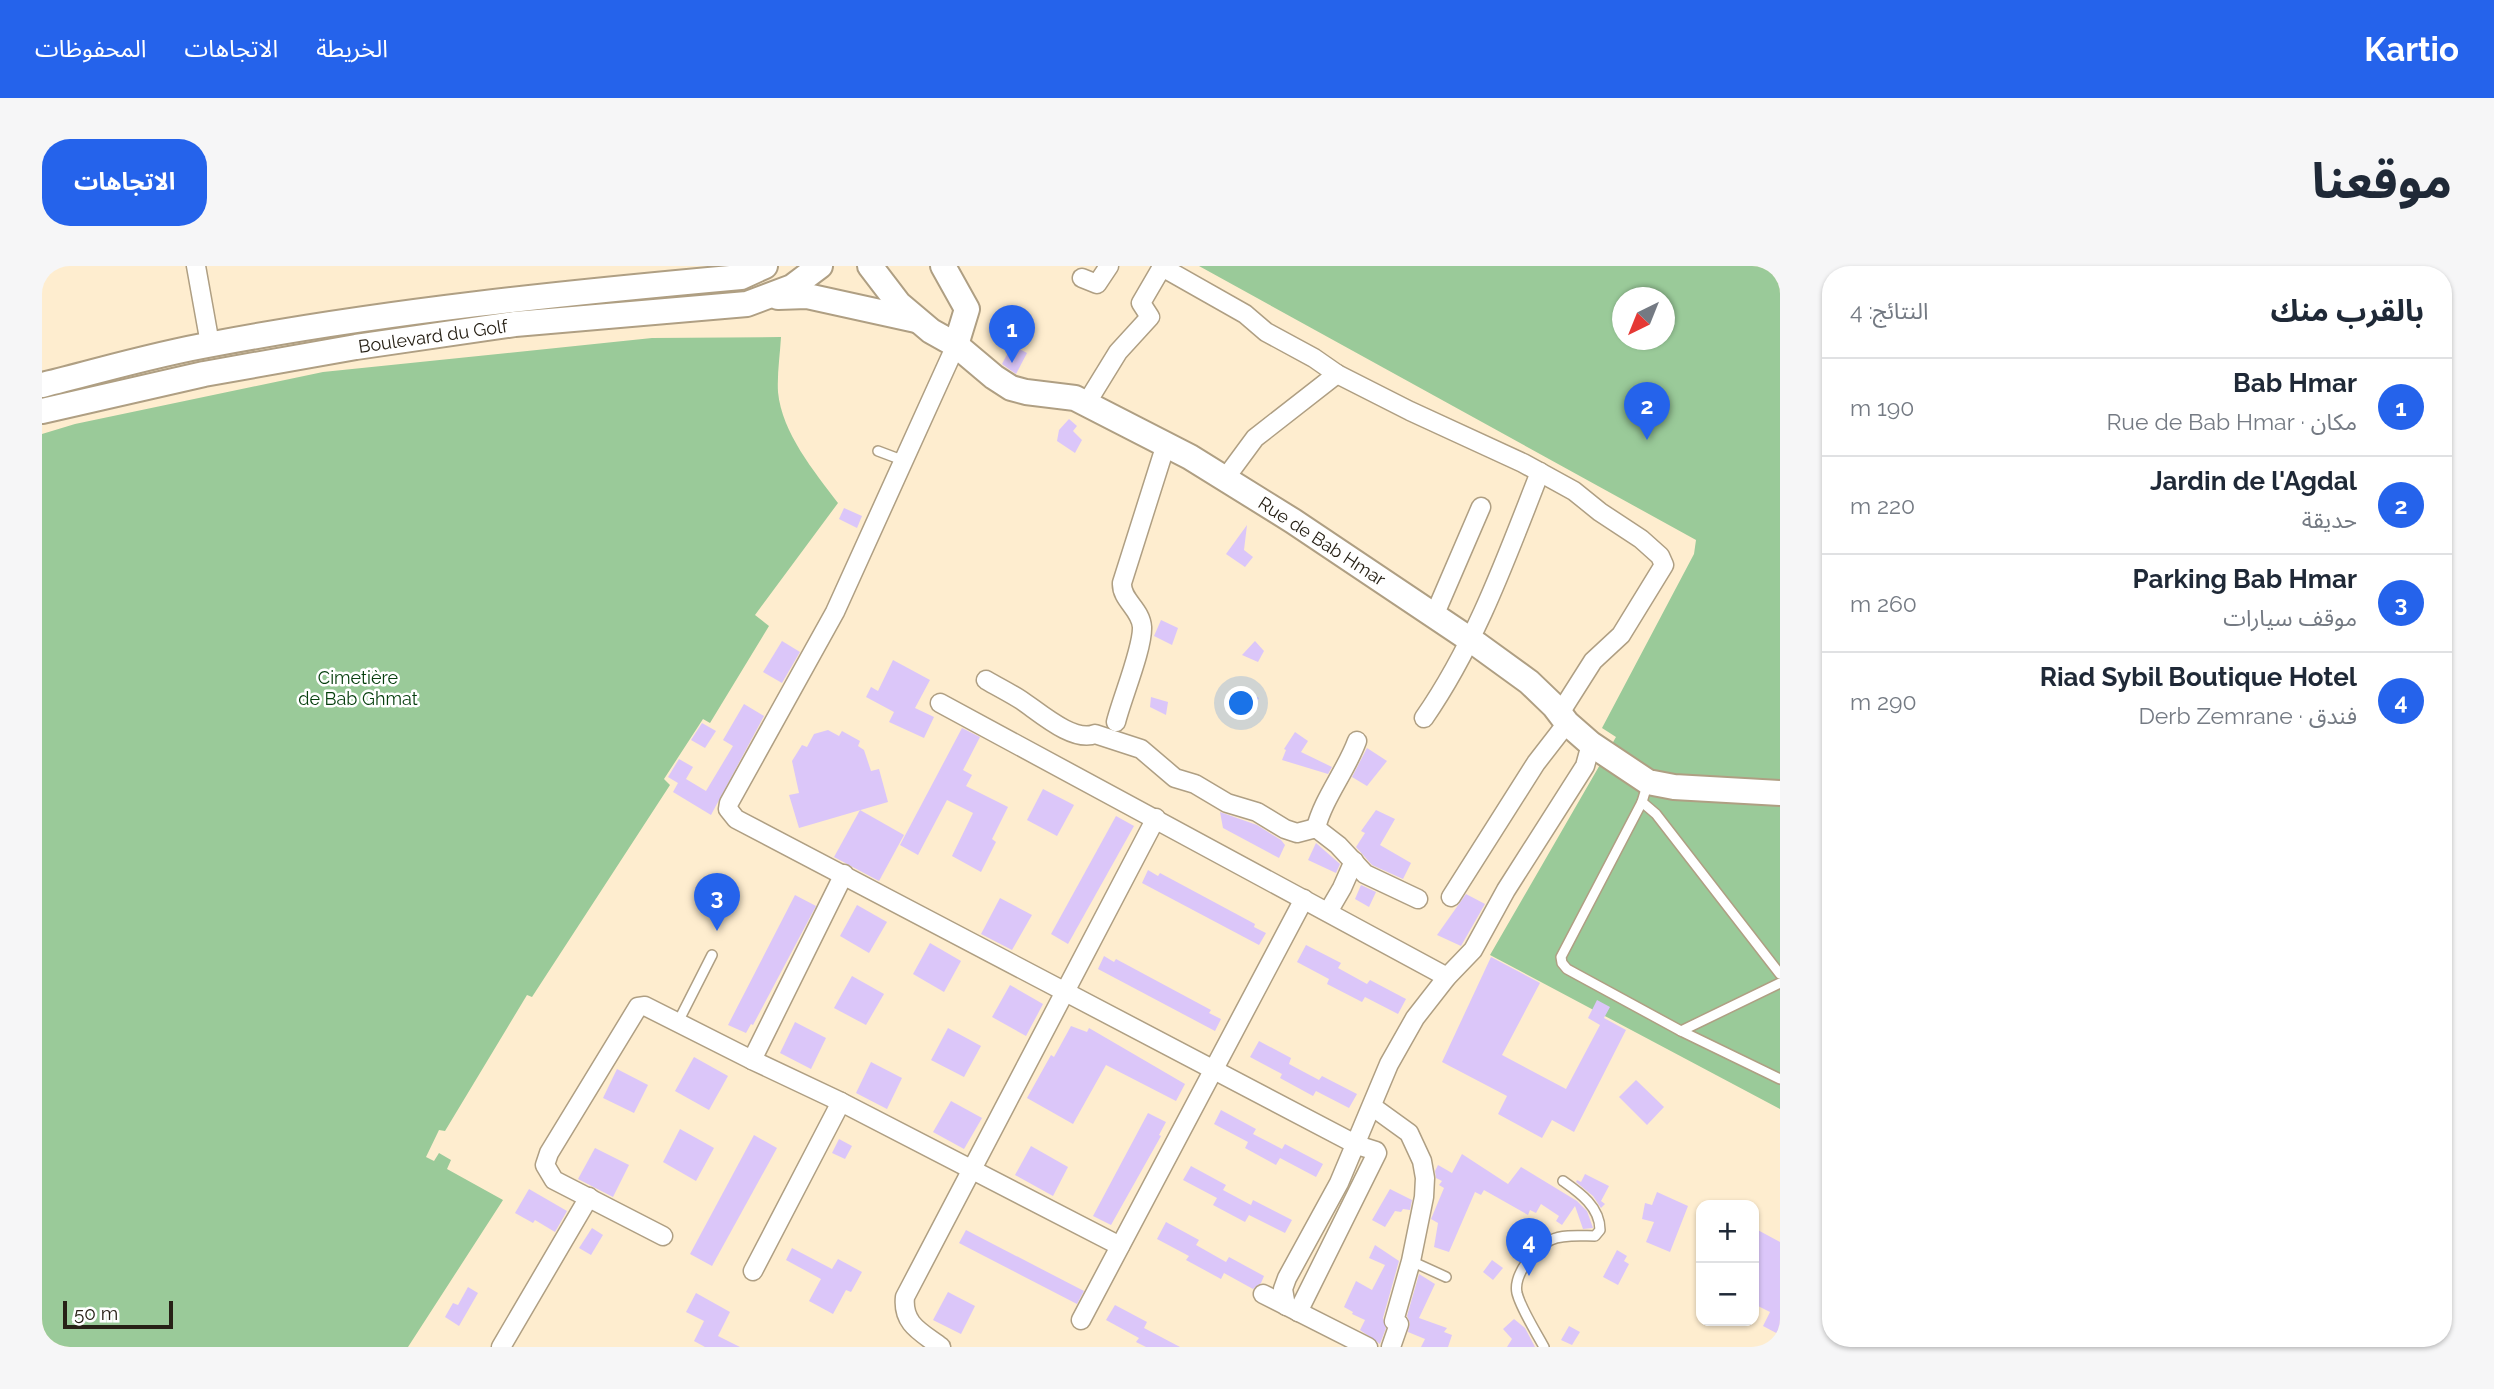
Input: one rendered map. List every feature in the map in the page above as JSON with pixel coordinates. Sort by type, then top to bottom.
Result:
[{"type":"main road","name":"Boulevard du Golf","points":[[42,385],[210,344],[363,318],[522,298],[741,277],[765,266]]},
{"type":"main road","name":"Boulevard du Golf","points":[[42,411],[204,374],[356,347],[515,324],[747,304],[792,288],[820,266]]},
{"type":"main road","name":"Rue de Bab Hmar","points":[[870,266],[899,304],[916,320],[956,345],[1011,388],[1076,398],[1166,444],[1293,521],[1471,639],[1529,682],[1563,718],[1645,792],[1674,787],[1780,793]]},
{"type":"main road","points":[[943,266],[967,309],[956,345]]},
{"type":"main road","points":[[770,297],[807,296],[916,320]]},
{"type":"street","points":[[196,266],[210,344]]},
{"type":"street","points":[[1082,278],[1097,284],[1109,266]]},
{"type":"street","points":[[1086,404],[1118,352],[1150,317],[1141,303],[1153,270],[1163,267],[1245,314],[1266,332],[1337,374],[1541,472],[1574,491],[1600,512],[1642,539],[1660,556],[1664,565],[1621,635],[1593,661],[1536,763],[1451,897]]},
{"type":"street","points":[[956,345],[835,612],[728,809],[736,819],[1357,1145],[1373,1149],[1377,1153],[1292,1309]]},
{"type":"street","points":[[1224,480],[1255,438],[1337,374]]},
{"type":"street","points":[[1116,722],[1142,626],[1138,612],[1122,590],[1122,583],[1166,444]]},
{"type":"street","points":[[1424,718],[1471,639],[1541,472]]},
{"type":"street","points":[[1434,616],[1481,507]]},
{"type":"street","points":[[986,680],[1021,699],[1054,723],[1079,734],[1095,734],[1141,749],[1175,778],[1195,783],[1227,803],[1257,812],[1297,833],[1316,828]]},
{"type":"street","points":[[940,703],[1447,977]]},
{"type":"street","points":[[1316,828],[1319,816],[1357,741]]},
{"type":"street","points":[[1292,1309],[1283,1289],[1287,1278],[1339,1183],[1389,1064],[1415,1018],[1447,977],[1473,950],[1506,890],[1585,766],[1591,744]]},
{"type":"street","points":[[942,1347],[907,1319],[904,1310],[905,1297],[1156,818]]},
{"type":"street","points":[[1316,828],[1375,880],[1418,899]]},
{"type":"street","points":[[1328,912],[1354,860]]},
{"type":"street","points":[[752,1060],[844,874]]},
{"type":"street","points":[[1081,1320],[1304,899]]},
{"type":"street","points":[[663,1236],[554,1180],[545,1165],[549,1153],[638,1007],[645,1006],[841,1102],[1120,1246]]},
{"type":"street","points":[[753,1271],[841,1102]]},
{"type":"street","points":[[1373,1107],[1409,1133],[1422,1161],[1425,1178],[1411,1261],[1394,1321],[1399,1324],[1391,1347]]},
{"type":"street","points":[[501,1347],[589,1197]]},
{"type":"street","points":[[1263,1294],[1368,1347]]},
{"type":"lane","points":[[878,451],[902,460]]},
{"type":"lane","points":[[1645,792],[1656,814],[1780,974]]},
{"type":"lane","points":[[1645,792],[1561,957],[1562,963],[1567,969],[1681,1031],[1780,1079]]},
{"type":"lane","points":[[678,1022],[712,955]]},
{"type":"lane","points":[[1681,1031],[1780,983]]},
{"type":"lane","points":[[1544,1347],[1518,1297],[1517,1283],[1521,1274],[1539,1248],[1552,1239],[1595,1236],[1600,1230],[1597,1214],[1591,1205],[1563,1181]]},
{"type":"lane","points":[[1411,1261],[1446,1277]]},
{"type":"green space","points":[[1199,266],[1780,266],[1780,1109],[1490,955],[1616,737],[1602,728],[1694,554],[1696,540]]},
{"type":"green space","name":"Cimetière de Bab Ghmat","points":[[781,337],[778,392],[786,422],[800,451],[838,503],[755,615],[769,626],[710,723],[703,719],[664,779],[670,785],[532,997],[527,995],[445,1131],[439,1130],[426,1157],[434,1161],[439,1153],[451,1160],[447,1169],[503,1200],[408,1347],[42,1347],[42,434],[75,424],[323,372],[652,338]]},
{"type":"building","points":[[1012,345],[1027,353],[1016,374],[1002,364]]},
{"type":"building","points":[[1069,419],[1077,426],[1073,431],[1082,440],[1075,453],[1057,441],[1059,430]]},
{"type":"building","points":[[844,508],[862,516],[857,528],[839,519]]},
{"type":"building","points":[[1247,525],[1244,550],[1253,557],[1245,567],[1226,554]]},
{"type":"building","points":[[1161,620],[1178,628],[1172,645],[1154,636]]},
{"type":"building","points":[[782,641],[800,652],[782,683],[763,672]]},
{"type":"building","points":[[1255,641],[1264,651],[1258,662],[1242,655]]},
{"type":"building","points":[[893,660],[930,680],[915,708],[934,717],[924,738],[889,722],[894,712],[866,697],[871,687],[878,691]]},
{"type":"building","points":[[1246,692],[1259,698],[1250,713],[1238,707]]},
{"type":"building","points":[[1151,697],[1168,702],[1166,715],[1150,707]]},
{"type":"building","points":[[744,704],[764,716],[711,815],[673,792],[678,783],[668,777],[679,759],[693,767],[686,779],[706,791],[733,746],[723,740]]},
{"type":"building","points":[[702,723],[716,731],[705,748],[691,740]]},
{"type":"building","points":[[962,728],[980,737],[963,770],[972,775],[966,786],[1008,807],[992,839],[996,842],[981,872],[952,856],[973,813],[947,800],[918,855],[900,845]]},
{"type":"building","points":[[828,730],[839,736],[842,731],[860,741],[858,746],[864,750],[871,771],[879,769],[888,802],[799,828],[789,795],[799,793],[792,761],[802,745],[807,747],[814,734]]},
{"type":"building","points":[[1295,732],[1308,741],[1301,752],[1332,767],[1328,774],[1282,760],[1286,750],[1284,749]]},
{"type":"building","points":[[1367,748],[1387,761],[1367,786],[1352,777]]},
{"type":"building","points":[[1043,789],[1074,805],[1057,836],[1027,820]]},
{"type":"building","points":[[860,810],[904,835],[879,881],[834,857]]},
{"type":"building","points":[[1376,810],[1395,819],[1380,845],[1411,863],[1403,879],[1372,865],[1356,847],[1365,833],[1361,831]]},
{"type":"building","points":[[1220,812],[1257,825],[1281,840],[1285,845],[1279,858],[1223,828]]},
{"type":"building","points":[[1116,816],[1134,826],[1068,944],[1051,934]]},
{"type":"building","points":[[1316,843],[1340,864],[1336,873],[1308,860]]},
{"type":"building","points":[[1148,870],[1158,876],[1160,873],[1255,924],[1254,927],[1266,933],[1259,945],[1142,883]]},
{"type":"building","points":[[1361,885],[1376,892],[1369,907],[1355,899]]},
{"type":"building","points":[[1466,894],[1485,904],[1461,946],[1437,935]]},
{"type":"building","points":[[795,895],[816,906],[753,1025],[751,1024],[746,1033],[728,1025]]},
{"type":"building","points":[[1000,898],[1032,915],[1012,950],[981,934]]},
{"type":"building","points":[[857,905],[887,922],[869,953],[840,936]]},
{"type":"building","points":[[930,943],[961,961],[944,992],[913,974]]},
{"type":"building","points":[[1306,945],[1341,963],[1338,968],[1367,984],[1370,980],[1406,999],[1398,1014],[1365,997],[1362,1002],[1327,984],[1329,979],[1297,962]]},
{"type":"building","points":[[1104,956],[1114,962],[1116,959],[1211,1010],[1209,1013],[1221,1019],[1215,1031],[1098,969]]},
{"type":"building","points":[[1491,957],[1540,983],[1502,1055],[1566,1089],[1600,1025],[1588,1018],[1597,1000],[1610,1007],[1604,1018],[1626,1030],[1574,1132],[1552,1120],[1542,1138],[1498,1114],[1507,1096],[1442,1062]]},
{"type":"building","points":[[852,976],[884,994],[866,1025],[834,1008]]},
{"type":"building","points":[[1010,985],[1043,1004],[1026,1036],[992,1017]]},
{"type":"building","points":[[795,1022],[826,1038],[811,1069],[780,1053]]},
{"type":"building","points":[[1071,1026],[1087,1032],[1089,1028],[1185,1084],[1176,1101],[1106,1065],[1073,1124],[1027,1098]]},
{"type":"building","points":[[948,1028],[981,1046],[964,1077],[931,1060]]},
{"type":"building","points":[[1259,1041],[1291,1058],[1289,1064],[1319,1080],[1322,1076],[1357,1094],[1349,1108],[1316,1091],[1313,1096],[1280,1078],[1282,1074],[1250,1057]]},
{"type":"building","points":[[694,1057],[728,1076],[709,1110],[675,1091]]},
{"type":"building","points":[[871,1062],[902,1078],[887,1109],[856,1093]]},
{"type":"building","points":[[617,1069],[648,1085],[634,1113],[603,1098]]},
{"type":"building","points":[[1636,1080],[1664,1107],[1647,1125],[1619,1097]]},
{"type":"building","points":[[951,1101],[982,1118],[964,1149],[933,1132]]},
{"type":"building","points":[[1221,1110],[1256,1129],[1253,1134],[1282,1149],[1285,1144],[1323,1164],[1316,1177],[1280,1158],[1276,1165],[1245,1148],[1248,1142],[1214,1124]]},
{"type":"building","points":[[1148,1113],[1166,1122],[1159,1135],[1161,1136],[1111,1225],[1093,1216]]},
{"type":"building","points":[[680,1129],[714,1148],[696,1181],[663,1162]]},
{"type":"building","points":[[754,1135],[777,1148],[712,1266],[690,1254]]},
{"type":"building","points":[[839,1139],[852,1146],[845,1159],[832,1153]]},
{"type":"building","points":[[1031,1146],[1068,1167],[1053,1196],[1015,1175]]},
{"type":"building","points":[[595,1148],[629,1165],[613,1197],[578,1179]]},
{"type":"building","points":[[1462,1154],[1508,1184],[1521,1167],[1577,1201],[1587,1211],[1593,1228],[1583,1229],[1575,1206],[1562,1225],[1556,1221],[1559,1216],[1541,1204],[1536,1213],[1530,1210],[1528,1215],[1484,1190],[1481,1195],[1475,1192],[1449,1252],[1434,1247],[1438,1223],[1431,1219],[1444,1188],[1439,1185],[1442,1181],[1436,1178],[1435,1171],[1438,1165],[1452,1173]]},
{"type":"building","points":[[1191,1166],[1226,1185],[1223,1190],[1251,1205],[1253,1200],[1292,1220],[1285,1233],[1249,1215],[1245,1222],[1213,1205],[1217,1198],[1183,1180]]},
{"type":"building","points":[[1585,1174],[1609,1186],[1601,1201],[1605,1204],[1601,1208],[1593,1196],[1576,1182],[1581,1182]]},
{"type":"building","points":[[529,1189],[567,1211],[555,1232],[535,1220],[533,1223],[515,1213]]},
{"type":"building","points":[[1390,1189],[1412,1200],[1410,1210],[1395,1211],[1385,1227],[1372,1220]]},
{"type":"building","points":[[1657,1192],[1688,1206],[1670,1252],[1646,1242],[1654,1222],[1642,1219],[1645,1203],[1652,1205]]},
{"type":"building","points":[[1166,1222],[1199,1240],[1196,1245],[1226,1262],[1229,1257],[1264,1276],[1261,1283],[1253,1289],[1224,1273],[1221,1279],[1186,1260],[1189,1256],[1157,1239]]},
{"type":"building","points":[[592,1228],[603,1235],[591,1255],[579,1248]]},
{"type":"building","points":[[966,1230],[1084,1291],[1077,1304],[959,1243]]},
{"type":"building","points":[[1759,1231],[1780,1242],[1780,1335],[1763,1326],[1770,1312],[1759,1306]]},
{"type":"building","points":[[1375,1245],[1399,1261],[1383,1318],[1386,1328],[1380,1344],[1360,1330],[1365,1320],[1344,1307],[1356,1281],[1372,1290],[1385,1265],[1369,1258]]},
{"type":"building","points":[[792,1248],[832,1269],[838,1259],[862,1272],[851,1292],[846,1290],[833,1314],[809,1301],[821,1279],[786,1260]]},
{"type":"building","points":[[1617,1250],[1627,1256],[1624,1261],[1629,1264],[1618,1285],[1603,1277]]},
{"type":"building","points":[[1492,1260],[1503,1268],[1493,1280],[1483,1272]]},
{"type":"building","points":[[1419,1274],[1435,1284],[1419,1318],[1447,1328],[1444,1332],[1452,1335],[1448,1347],[1421,1347],[1425,1339],[1408,1332],[1410,1323],[1407,1316]]},
{"type":"building","points":[[468,1287],[478,1293],[459,1326],[445,1317],[453,1303],[458,1305]]},
{"type":"building","points":[[948,1292],[975,1306],[961,1334],[933,1320]]},
{"type":"building","points":[[696,1293],[730,1312],[718,1336],[740,1347],[705,1347],[694,1341],[704,1321],[686,1312]]},
{"type":"building","points":[[1115,1305],[1147,1322],[1144,1328],[1180,1347],[1146,1347],[1136,1342],[1139,1338],[1106,1320]]},
{"type":"building","points":[[1514,1319],[1525,1328],[1535,1347],[1507,1347],[1512,1339],[1503,1329]]},
{"type":"building","points":[[1569,1326],[1580,1332],[1572,1345],[1561,1340]]},
{"type":"place","name":"Bab Hmar","points":[[1012,363]]},
{"type":"place","name":"Jardin de l'Agdal","points":[[1647,440]]},
{"type":"place","name":"Parking Bab Hmar","points":[[717,931]]},
{"type":"place","name":"Riad Sybil Boutique Hotel","points":[[1529,1276]]}]
